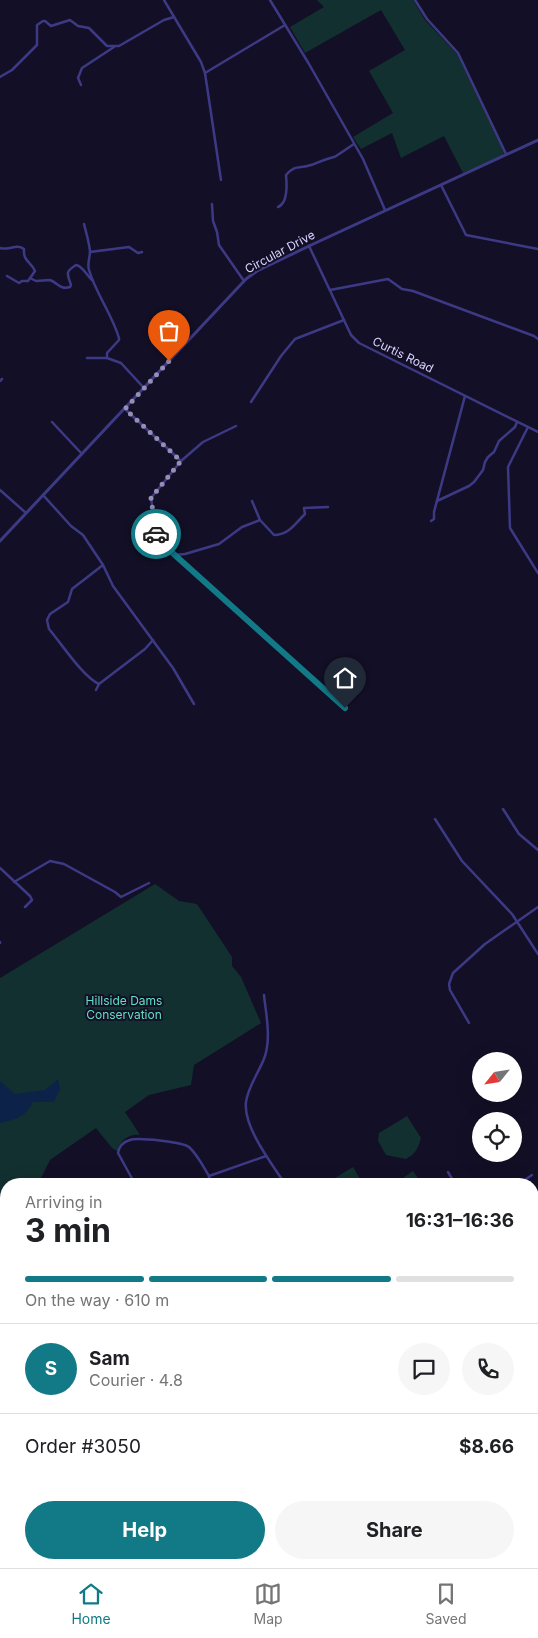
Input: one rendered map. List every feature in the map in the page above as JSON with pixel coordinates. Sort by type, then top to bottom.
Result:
[{"type":"street","points":[[164,0],[201,62],[221,180]]},
{"type":"street","points":[[270,0],[310,64],[363,159],[385,210]]},
{"type":"street","points":[[415,0],[427,19],[458,52],[507,155]]},
{"type":"street","points":[[0,77],[12,70],[37,45],[37,25],[42,21],[51,26],[70,20],[78,26],[89,28],[107,46],[120,46],[164,20],[174,17]]},
{"type":"street","points":[[204,73],[285,25]]},
{"type":"street","points":[[81,85],[78,78],[82,68],[115,46]]},
{"type":"street","name":"Circular Drive","points":[[0,540],[244,281],[257,271],[538,140]]},
{"type":"street","points":[[278,208],[284,202],[288,186],[286,175],[292,169],[310,166],[328,157],[336,156],[354,144]]},
{"type":"street","points":[[440,186],[466,235],[538,250]]},
{"type":"street","points":[[212,204],[213,222],[219,245],[244,281]]},
{"type":"street","points":[[84,224],[90,252],[88,262],[93,281],[110,314],[119,338],[107,353],[107,358]]},
{"type":"street","name":"Curtis Road","points":[[309,246],[351,335],[359,343],[538,432]]},
{"type":"street","points":[[0,248],[22,247],[26,260],[35,272],[28,282],[22,281],[19,283],[7,276]]},
{"type":"street","points":[[90,252],[129,247],[138,253],[142,252]]},
{"type":"street","points":[[30,278],[36,281],[50,280],[65,289],[71,285],[68,270],[76,265],[81,267],[93,281]]},
{"type":"street","points":[[330,290],[388,279],[402,289],[413,291],[538,339]]},
{"type":"street","points":[[251,402],[281,356],[295,339],[344,320]]},
{"type":"street","points":[[86,358],[107,358],[121,363],[144,388]]},
{"type":"street","points":[[431,521],[434,519],[465,396]]},
{"type":"street","points":[[125,409],[181,461]]},
{"type":"street","points":[[52,422],[82,454]]},
{"type":"street","points":[[437,501],[474,482],[483,470],[484,462],[494,452],[499,441],[515,427],[517,422]]},
{"type":"street","points":[[236,426],[203,442],[181,461],[151,498],[157,539],[345,708]]},
{"type":"street","points":[[528,427],[508,467],[510,528],[538,573]]},
{"type":"street","points":[[0,490],[26,513]]},
{"type":"street","points":[[43,495],[71,526],[83,536],[113,586],[173,668],[194,704]]},
{"type":"street","points":[[252,501],[260,520],[274,535],[282,535],[289,531],[305,514],[304,508],[328,507]]},
{"type":"street","points":[[174,555],[185,554],[219,544],[242,527],[260,520]]},
{"type":"street","points":[[99,684],[85,674],[50,629],[47,620],[50,614],[68,602],[72,589],[102,565]]},
{"type":"street","points":[[96,690],[99,684],[145,649],[153,640]]},
{"type":"street","points":[[503,809],[519,834],[538,850]]},
{"type":"street","points":[[435,819],[462,861],[517,921],[538,954]]},
{"type":"street","points":[[14,882],[50,861],[64,864],[121,897],[149,883]]},
{"type":"street","points":[[0,868],[30,896],[32,900],[25,907]]},
{"type":"street","points":[[469,1023],[450,990],[451,975],[485,944],[538,907]]},
{"type":"street","points":[[264,995],[268,1037],[267,1048],[249,1090],[246,1104],[251,1127],[266,1156],[281,1178]]},
{"type":"street","points":[[132,1178],[118,1153],[122,1144],[134,1139],[160,1140],[184,1144],[193,1152],[209,1176],[266,1156]]},
{"type":"street","points":[[448,1172],[452,1178]]},
{"type":"street","points":[[528,1178],[532,1175]]},
{"type":"green space","points":[[317,0],[413,0],[425,20],[457,54],[504,152],[503,156],[463,173],[444,136],[401,158],[392,133],[361,149],[353,137],[393,113],[369,71],[405,50],[381,10],[305,53],[290,27],[324,7]]},
{"type":"green space","name":"Hillside Dams Conservation","points":[[155,884],[179,901],[197,904],[232,957],[232,966],[241,977],[261,1023],[194,1065],[191,1085],[149,1095],[125,1112],[140,1135],[133,1135],[124,1140],[117,1151],[112,1148],[96,1128],[50,1160],[41,1178],[0,1178],[0,978]]},
{"type":"green space","points":[[407,1116],[421,1138],[417,1148],[406,1159],[386,1155],[378,1141],[379,1133]]},
{"type":"green space","points":[[353,1167],[359,1178],[335,1178]]},
{"type":"green space","points":[[413,1171],[418,1178],[403,1178]]},
{"type":"water","points":[[58,1079],[60,1090],[54,1102],[33,1102],[27,1111],[19,1117],[0,1123],[0,1081],[15,1094],[45,1090]]},
{"type":"way so far","points":[[156,534],[151,498],[181,461],[125,409],[169,361]]},
{"type":"route","points":[[156,534],[157,539],[345,708]]}]
